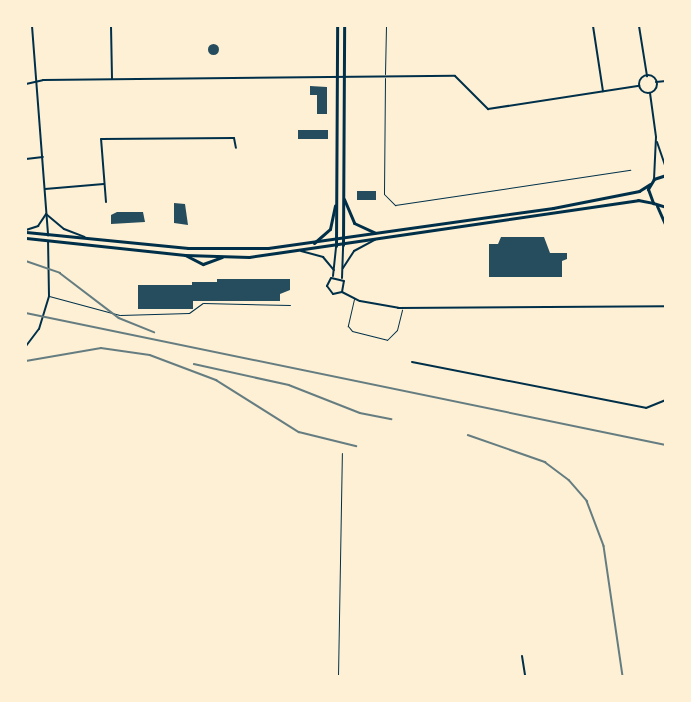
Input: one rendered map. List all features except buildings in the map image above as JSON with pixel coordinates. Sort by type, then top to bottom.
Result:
[{"type":"main road","points":[[336,246],[337,26]]},
{"type":"main road","points":[[343,245],[344,26]]},
{"type":"main road","points":[[26,231],[96,240],[204,249],[314,243],[553,208],[639,191],[654,179],[666,175]]},
{"type":"main road","points":[[650,184],[648,192],[666,226]]},
{"type":"main road","points":[[343,195],[354,223],[377,233]]},
{"type":"main road","points":[[26,238],[184,255],[224,256],[301,251],[638,200],[666,207]]},
{"type":"main road","points":[[314,243],[330,229],[336,201]]},
{"type":"main road","points":[[184,255],[203,264],[224,256]]},
{"type":"street","points":[[32,26],[48,235]]},
{"type":"street","points":[[111,26],[112,79]]},
{"type":"street","points":[[593,26],[603,91]]},
{"type":"street","points":[[639,26],[647,76],[656,82],[666,81]]},
{"type":"street","points":[[594,32],[601,30]]},
{"type":"street","points":[[596,46],[603,45]]},
{"type":"street","points":[[598,58],[605,57]]},
{"type":"street","points":[[26,84],[37,81],[112,79],[455,76],[488,109],[639,86],[650,93]]},
{"type":"street","points":[[639,86],[647,76]]},
{"type":"street","points":[[656,82],[650,93],[656,137],[666,168]]},
{"type":"street","points":[[654,179],[656,137]]},
{"type":"street","points":[[106,202],[101,139],[234,138],[236,148]]},
{"type":"street","points":[[26,159],[43,157]]},
{"type":"street","points":[[45,189],[104,184]]},
{"type":"street","points":[[26,231],[38,226],[46,214]]},
{"type":"street","points":[[46,214],[64,230],[96,240]]},
{"type":"street","points":[[343,268],[354,251],[375,240]]},
{"type":"street","points":[[26,346],[39,328],[49,296],[48,241]]},
{"type":"street","points":[[342,292],[343,245]]},
{"type":"street","points":[[336,246],[333,277],[328,283],[328,290],[335,294],[342,292]]},
{"type":"street","points":[[301,251],[323,257],[334,270]]},
{"type":"street","points":[[333,277],[342,279]]},
{"type":"street","points":[[342,292],[352,299],[402,308],[666,306]]},
{"type":"street","points":[[412,362],[646,408],[666,400]]},
{"type":"street","points":[[522,656],[525,676]]},
{"type":"lane","points":[[386,26],[383,182],[388,201],[403,206],[630,170]]},
{"type":"lane","points":[[48,235],[48,241]]},
{"type":"lane","points":[[49,296],[62,302],[120,315],[189,313],[203,303],[290,305]]},
{"type":"lane","points":[[352,299],[348,326],[352,331],[387,340],[397,330],[402,308]]},
{"type":"lane","points":[[338,676],[342,453]]},
{"type":"railway","points":[[26,261],[60,273],[119,318],[154,332]]},
{"type":"railway","points":[[26,313],[666,445]]},
{"type":"railway","points":[[26,361],[101,348],[150,355],[216,380],[299,432],[356,446]]},
{"type":"railway","points":[[194,364],[289,385],[360,413],[391,419]]},
{"type":"railway","points":[[468,435],[545,462],[569,480],[587,501],[604,546],[623,676]]}]
